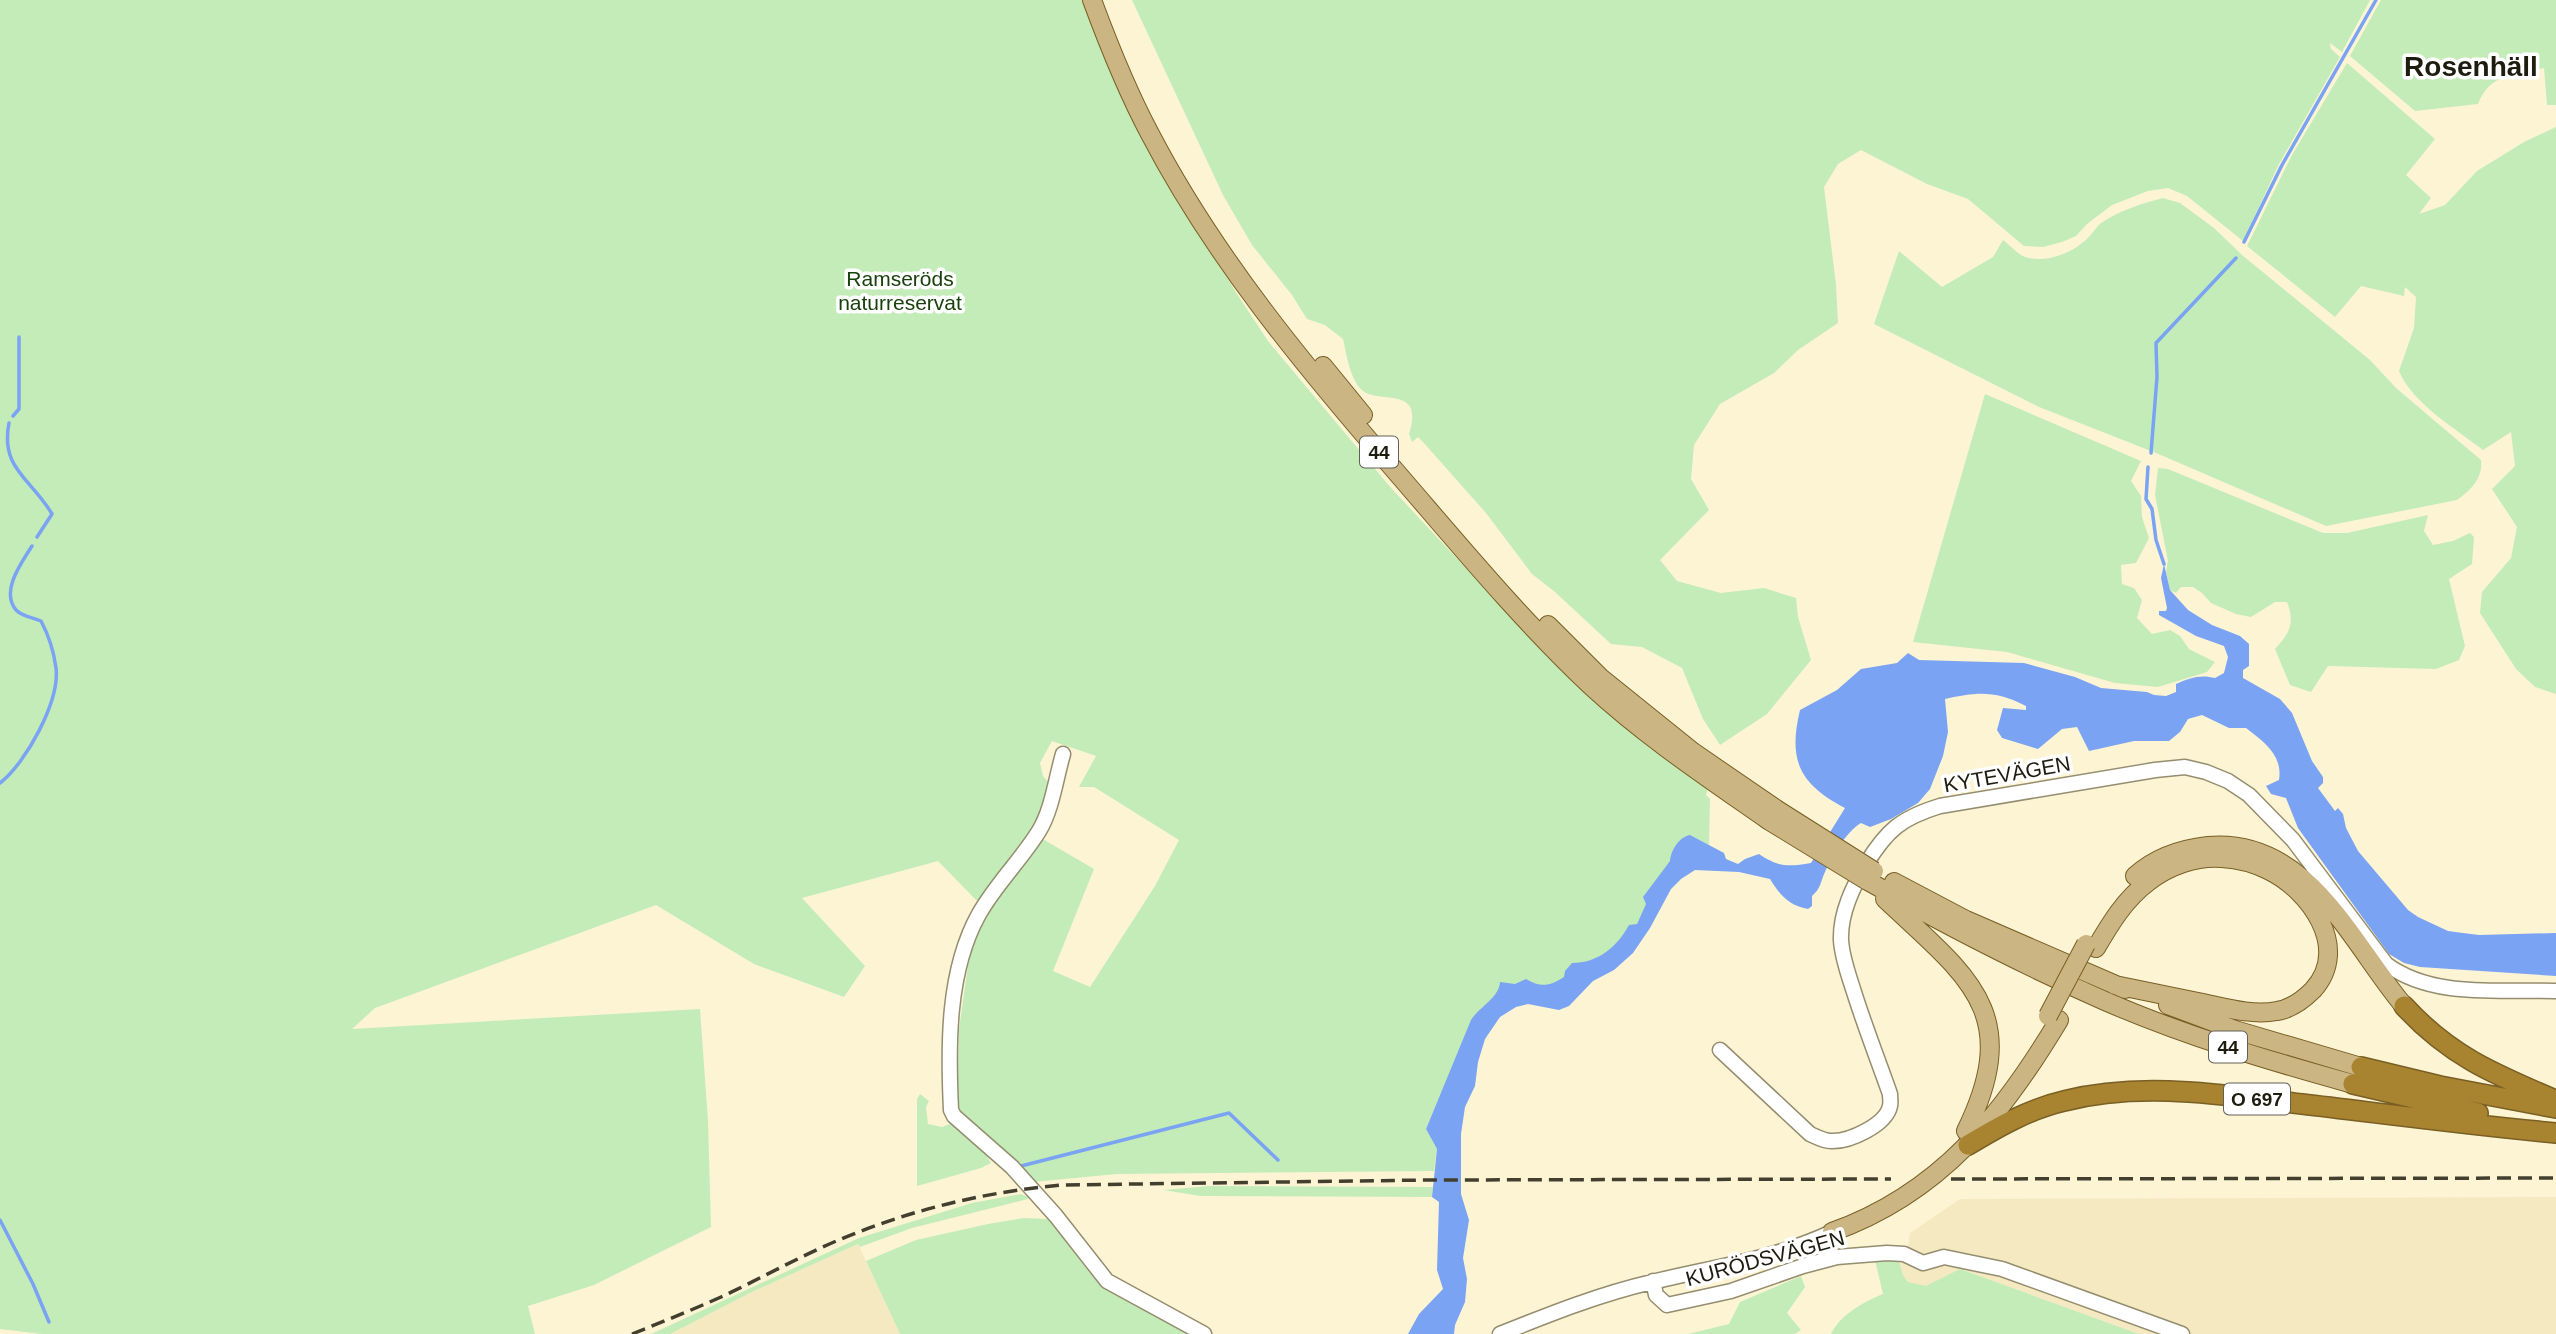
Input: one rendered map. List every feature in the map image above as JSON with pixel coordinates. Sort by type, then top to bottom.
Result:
[{"type":"highway","name":"O 697","points":[[2404,1006],[2432,1034],[2462,1056],[2556,1101]]},
{"type":"highway","name":"44","points":[[2357,1076],[2440,1086],[2556,1108]]},
{"type":"highway","name":"44","points":[[2357,1076],[2436,1105],[2556,1128]]},
{"type":"highway","name":"O 697","points":[[1967,1138],[2046,1106],[2089,1096],[2144,1091],[2237,1096],[2556,1133]]},
{"type":"main road","name":"44","points":[[1092,0],[1122,77],[1150,135],[1185,194],[1247,287],[1335,401],[1501,594],[1592,687],[1687,763],[1956,930],[2107,1002],[2228,1048],[2357,1076]]},
{"type":"main road","name":"44","points":[[1103,0],[1131,72],[1193,186],[1256,279],[1345,394],[1511,588],[1601,678],[1772,815]]},
{"type":"main road","name":"O 697","points":[[1832,1231],[1858,1222],[1899,1199],[1944,1167],[2054,1018],[2115,897],[2139,873],[2174,853],[2213,846],[2243,848],[2272,857],[2308,883],[2330,906],[2404,1006]]},
{"type":"main road","points":[[2091,946],[2121,909],[2158,874],[2186,862],[2220,858],[2250,863],[2285,880],[2312,907],[2328,944],[2325,971],[2317,985],[2306,997],[2277,1011],[2235,1010],[2115,985]]},
{"type":"main road","name":"44","points":[[1870,875],[2115,985],[2357,1076]]},
{"type":"main road","points":[[1870,875],[1945,955],[1969,984],[1985,1013],[1991,1042],[1989,1070],[1967,1138]]},
{"type":"street","points":[[1063,754],[1039,831],[1007,871],[978,916],[965,948],[956,987],[951,1040],[951,1110],[954,1116],[1012,1167],[1056,1216],[1107,1281],[1204,1334]]},
{"type":"street","name":"KYTEVÄGEN","points":[[1720,1050],[1810,1134],[1823,1140],[1834,1141],[1867,1130],[1883,1118],[1891,1106],[1890,1094],[1846,966],[1841,940],[1844,914],[1852,891],[1880,842],[1895,826],[1915,814],[1940,806],[2185,767],[2228,780],[2249,795],[2293,840],[2386,964],[2402,976],[2422,984],[2446,988],[2556,991]]},
{"type":"street","name":"O 697","points":[[1500,1334],[1567,1308],[1653,1281],[1758,1259],[1796,1247],[1832,1231]]},
{"type":"street","name":"KURÖDSVÄGEN","points":[[1653,1281],[1656,1295],[1667,1305],[1731,1292],[1803,1266],[1837,1257],[1904,1254],[1923,1263],[1944,1257],[2002,1269],[2182,1334]]},
{"type":"shaded area","points":[[2556,1197],[2556,1334],[2139,1334],[1960,1269],[1926,1287],[1908,1282],[1898,1258],[1908,1246],[1910,1233],[1960,1199]]},
{"type":"shaded area","points":[[858,1244],[900,1334],[670,1334],[754,1291]]},
{"type":"green space","name":"Ramseröds naturreservat","points":[[0,0],[1095,0],[1165,173],[1268,341],[1391,488],[1510,615],[1709,785],[1706,795],[1710,799],[1709,845],[1693,837],[1647,904],[1637,924],[1614,947],[1561,986],[1516,993],[1445,1084],[1426,1129],[1437,1149],[1434,1171],[1117,1174],[1033,1182],[957,1111],[959,1029],[971,944],[1010,874],[1041,838],[1094,869],[1053,971],[1090,987],[1155,886],[1179,840],[1094,787],[1079,787],[1096,756],[1052,741],[1040,763],[1043,776],[1050,784],[1039,811],[1040,821],[977,901],[938,861],[802,898],[865,966],[844,997],[754,964],[656,905],[375,1008],[352,1029],[700,1009],[708,1121],[711,1227],[594,1285],[528,1306],[535,1334],[42,1334],[0,1329]]},
{"type":"green space","points":[[1132,0],[2370,0],[2342,52],[2330,43],[2331,49],[2340,57],[2279,164],[2243,241],[2187,196],[2168,188],[2148,191],[2112,205],[2076,236],[2062,242],[2043,247],[2024,246],[1968,199],[1927,184],[1861,150],[1838,164],[1824,187],[1838,323],[1798,350],[1774,373],[1720,404],[1694,445],[1691,479],[1709,510],[1660,560],[1677,581],[1721,593],[1764,588],[1796,598],[1798,617],[1811,660],[1767,714],[1720,745],[1703,719],[1682,668],[1642,647],[1611,644],[1532,574],[1486,513],[1423,442],[1418,437],[1412,442],[1409,434],[1411,408],[1406,402],[1370,395],[1355,381],[1343,339],[1325,325],[1307,319],[1292,295],[1252,245],[1223,195]]},
{"type":"green space","points":[[2381,0],[2556,0],[2556,105],[2547,105],[2544,68],[2514,74],[2497,81],[2489,86],[2478,104],[2415,111],[2350,56]]},
{"type":"green space","points":[[2347,63],[2435,139],[2406,175],[2431,198],[2419,214],[2445,205],[2477,171],[2524,142],[2556,127],[2556,694],[2535,687],[2516,669],[2480,613],[2482,592],[2511,558],[2517,527],[2492,489],[2515,466],[2511,432],[2483,450],[2424,405],[2405,383],[2399,371],[2414,328],[2416,297],[2405,287],[2404,296],[2361,286],[2335,317],[2247,246],[2292,155]]},
{"type":"green space","points":[[2163,198],[2180,203],[2214,228],[2242,255],[2370,360],[2396,388],[2481,460],[2480,473],[2471,488],[2457,500],[2326,526],[2156,453],[2039,407],[1874,324],[1899,251],[1942,287],[1993,257],[2003,240],[2025,257],[2055,257],[2087,239],[2108,218]]},
{"type":"green space","points":[[1985,394],[2141,461],[2131,481],[2141,496],[2142,517],[2149,538],[2136,563],[2121,565],[2122,584],[2134,588],[2142,600],[2137,618],[2152,634],[2170,630],[2180,636],[2189,649],[2215,662],[2207,672],[2158,687],[2115,683],[2007,652],[1913,642]]},
{"type":"green space","points":[[2158,468],[2168,469],[2323,533],[2347,533],[2428,515],[2424,531],[2433,545],[2453,541],[2470,533],[2474,537],[2472,564],[2449,579],[2465,646],[2459,660],[2436,669],[2328,666],[2311,692],[2290,685],[2275,649],[2290,627],[2291,616],[2287,602],[2275,602],[2251,617],[2236,614],[2211,603],[2193,587],[2181,587],[2176,593],[2170,590],[2166,572],[2168,561],[2155,495]]},
{"type":"green space","points":[[920,1094],[929,1101],[926,1107],[928,1124],[942,1127],[953,1123],[991,1163],[917,1186],[917,1099]]},
{"type":"green space","points":[[1210,1186],[1433,1187],[1432,1197],[1201,1196],[1163,1190]]},
{"type":"green space","points":[[1021,1194],[1028,1199],[912,1228],[860,1247],[858,1244],[754,1291],[670,1334],[651,1334],[859,1238],[972,1203]]},
{"type":"green space","points":[[1024,1218],[1048,1219],[1089,1272],[1107,1288],[1190,1334],[900,1334],[866,1261],[916,1240]]},
{"type":"green space","points":[[1898,1258],[1908,1282],[1926,1286],[1960,1269],[2139,1334],[1831,1334],[1840,1321],[1853,1310],[1883,1294],[1875,1260]]},
{"type":"green space","points":[[1801,1276],[1805,1287],[1787,1313],[1801,1330],[1795,1334],[1688,1334],[1729,1324],[1740,1302]]},
{"type":"water","points":[[2164,564],[2170,590],[2188,610],[2212,625],[2240,636],[2249,644],[2249,666],[2243,670],[2243,678],[2280,699],[2292,713],[2312,761],[2323,777],[2323,783],[2318,788],[2335,811],[2338,808],[2343,814],[2346,828],[2358,851],[2408,910],[2448,931],[2479,935],[2556,933],[2556,976],[2420,967],[2404,963],[2389,954],[2298,828],[2286,798],[2271,794],[2266,786],[2279,780],[2278,763],[2271,750],[2246,728],[2229,728],[2202,715],[2188,719],[2180,732],[2169,741],[2134,741],[2089,751],[2077,727],[2062,729],[2038,749],[2002,738],[1997,730],[2003,708],[2026,710],[2026,706],[2005,697],[1986,694],[1945,699],[1948,732],[1943,756],[1930,789],[1918,803],[1891,819],[1870,827],[1861,823],[1850,832],[1831,859],[1819,888],[1812,896],[1812,906],[1808,909],[1785,898],[1770,879],[1739,872],[1695,870],[1671,889],[1633,953],[1614,970],[1593,981],[1569,1006],[1559,1010],[1528,1004],[1516,1007],[1500,1017],[1485,1039],[1475,1086],[1465,1107],[1461,1134],[1461,1194],[1469,1220],[1463,1258],[1467,1279],[1465,1302],[1454,1334],[1408,1334],[1419,1314],[1443,1289],[1437,1270],[1439,1202],[1432,1197],[1437,1149],[1426,1129],[1471,1020],[1496,993],[1500,982],[1515,984],[1526,979],[1536,984],[1550,984],[1564,977],[1565,971],[1572,963],[1598,957],[1613,947],[1629,925],[1637,924],[1646,904],[1643,897],[1670,861],[1676,845],[1686,836],[1690,835],[1724,853],[1726,859],[1738,864],[1759,854],[1784,865],[1811,863],[1845,808],[1817,790],[1801,769],[1796,743],[1800,710],[1837,690],[1861,669],[1897,663],[1908,653],[1919,660],[2024,663],[2075,677],[2101,688],[2166,696],[2176,692],[2176,684],[2190,678],[2215,678],[2224,673],[2228,657],[2224,646],[2196,636],[2159,615],[2159,611],[2166,611],[2167,608],[2161,578]]},
{"type":"waterway","points":[[2244,242],[2282,165],[2376,0]]},
{"type":"waterway","points":[[2151,453],[2157,377],[2156,343],[2236,258]]},
{"type":"waterway","points":[[13,416],[19,409],[19,337]]},
{"type":"waterway","points":[[9,423],[7,439],[13,463],[52,514],[37,537]]},
{"type":"waterway","points":[[2148,467],[2146,499],[2152,509],[2156,540],[2164,564]]},
{"type":"waterway","points":[[0,783],[30,747],[47,714],[56,682],[54,656],[41,621],[16,610],[10,594],[14,577],[32,546]]},
{"type":"waterway","points":[[1021,1166],[1229,1113],[1278,1160]]},
{"type":"waterway","points":[[0,1220],[49,1322]]},
{"type":"railway","points":[[1951,1179],[2556,1178]]},
{"type":"railway","points":[[632,1334],[721,1297],[856,1233],[906,1215],[958,1201],[1036,1188],[1063,1185],[1429,1180],[1891,1179]]},
{"type":"district","name":"Rosenhäll","points":[[2471,66]]}]
